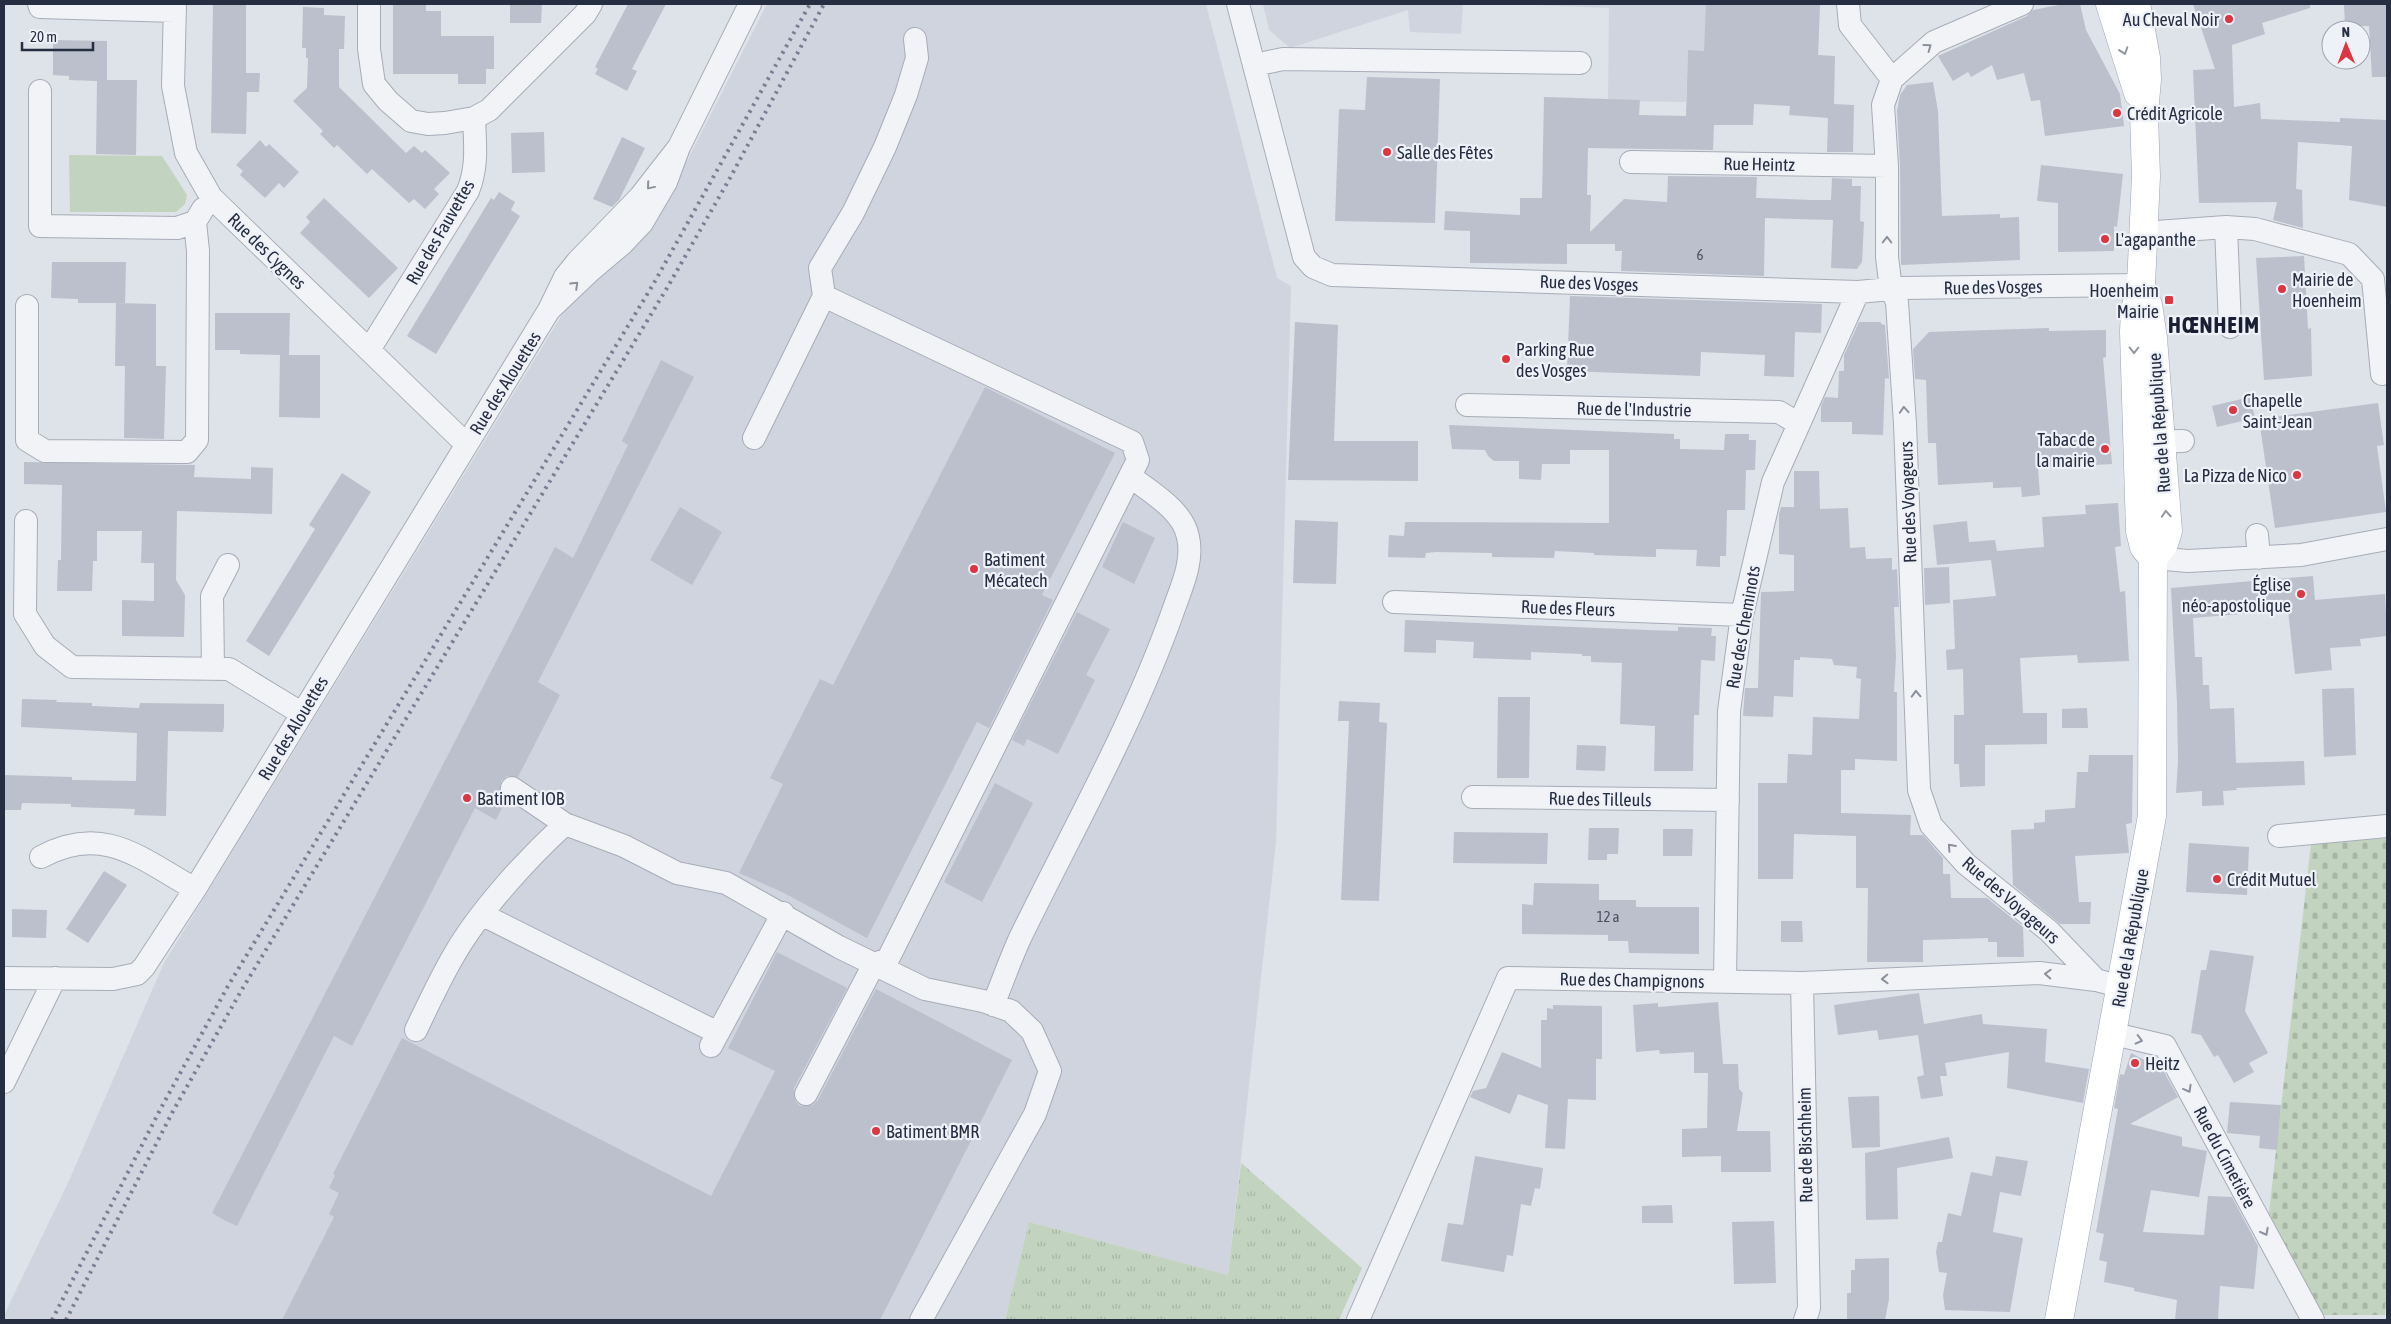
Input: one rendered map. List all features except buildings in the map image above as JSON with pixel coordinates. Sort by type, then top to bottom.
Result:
[{"type":"main road","name":"Rue de la République","points":[[2110,4],[2144,114]]},
{"type":"main road","name":"Rue de la République","points":[[2060,1317],[2114,1034],[2152,816],[2153,558],[2164,544],[2168,531],[2153,338],[2146,296],[2141,285],[2146,176],[2144,114],[2147,79],[2146,58],[2136,4]]},
{"type":"street","points":[[40,4],[40,7],[175,7]]},
{"type":"street","points":[[369,4],[369,49],[374,84],[388,101],[411,121],[436,123],[474,118],[489,110],[585,14],[591,4]]},
{"type":"street","name":"Rue des Alouettes","points":[[4,978],[113,980],[137,974],[152,957],[549,310],[565,277],[577,262],[640,197],[679,147],[750,4]]},
{"type":"street","name":"Rue des Vosges","points":[[1238,4],[1304,257],[1313,267],[1332,274],[1858,292],[1891,289],[2141,285]]},
{"type":"street","points":[[1848,4],[1850,25],[1892,79]]},
{"type":"street","name":"Rue des Voyageurs","points":[[2022,4],[1934,42],[1892,79],[1883,105],[1887,166],[1887,256],[1891,289],[1897,302],[1905,424],[1919,790],[1931,825],[1966,864],[2049,931],[2096,980]]},
{"type":"street","name":"Rue des Cygnes","points":[[175,7],[174,86],[186,153],[211,197],[466,444]]},
{"type":"street","points":[[754,438],[824,296],[820,268],[853,214],[891,134],[906,96],[917,58],[915,39]]},
{"type":"street","points":[[1255,65],[1283,59],[1580,64]]},
{"type":"street","points":[[40,91],[40,226],[177,228],[194,222],[211,197]]},
{"type":"street","points":[[883,107],[891,134]]},
{"type":"street","name":"Rue des Fauvettes","points":[[369,350],[468,191],[476,162],[474,118]]},
{"type":"street","name":"Rue Heintz","points":[[1631,162],[1887,166]]},
{"type":"street","points":[[27,306],[27,440],[45,451],[187,452],[197,440],[198,251],[194,222]]},
{"type":"street","points":[[2142,233],[2226,227],[2255,230],[2349,254],[2373,279],[2382,374]]},
{"type":"street","points":[[2226,227],[2230,327]]},
{"type":"street","name":"Rue des Cheminots","points":[[1725,982],[1729,711],[1742,614],[1773,482],[1858,292]]},
{"type":"street","points":[[806,1094],[874,964],[888,959],[1138,460],[1132,442],[824,296]]},
{"type":"street","name":"Rue de l'Industrie","points":[[1467,405],[1779,412],[1799,424]]},
{"type":"street","points":[[993,1005],[1019,941],[1106,767],[1163,638],[1185,577],[1190,550],[1186,528],[1171,509],[1130,476]]},
{"type":"street","points":[[26,521],[25,614],[45,646],[72,667],[229,669],[301,714]]},
{"type":"street","points":[[2257,535],[2259,558]]},
{"type":"street","points":[[2153,558],[2188,561],[2301,555],[2387,538]]},
{"type":"street","points":[[213,669],[212,596],[228,565]]},
{"type":"street","name":"Rue des Fleurs","points":[[1394,602],[1742,614]]},
{"type":"street","points":[[512,788],[565,824],[632,850],[677,873],[726,883],[783,913],[839,947],[925,989],[1012,1011],[1032,1031],[1050,1071],[1034,1114],[921,1320]]},
{"type":"street","name":"Rue des Tilleuls","points":[[1473,797],[1728,800]]},
{"type":"street","points":[[416,1030],[455,953],[483,915],[540,847],[565,824]]},
{"type":"street","points":[[2279,836],[2387,826]]},
{"type":"street","points":[[41,856],[69,844],[104,843],[120,847],[195,889]]},
{"type":"street","points":[[483,915],[715,1040],[783,913]]},
{"type":"street","name":"Rue des Champignons","points":[[1358,1320],[1508,978],[1802,982],[2039,973],[2096,980]]},
{"type":"street","points":[[4,1082],[55,978]]},
{"type":"street","points":[[2096,980],[2122,987]]},
{"type":"street","name":"Rue de Bischheim","points":[[1802,982],[1807,1314]]},
{"type":"street","name":"Rue du Cimetière","points":[[2114,1034],[2164,1046],[2312,1318]]},
{"type":"shaded area","points":[[767,4],[1206,4],[1277,278],[1291,286],[1276,842],[1228,1275],[1029,1222],[1005,1320],[4,1320],[4,1315],[67,1185],[164,963],[576,292],[635,245],[686,163]]},
{"type":"shaded area","points":[[1263,4],[1463,4],[1461,34],[1410,32],[1408,10],[1290,48],[1269,30]]},
{"type":"shaded area","points":[[1510,4],[1820,4],[1818,55],[1688,51],[1686,102],[1608,101],[1609,8]]},
{"type":"green space","points":[[69,155],[162,156],[187,195],[185,204],[176,212],[70,212]]},
{"type":"green space","points":[[2387,838],[2387,1284],[2385,1315],[2323,1315],[2268,1221],[2311,844]]},
{"type":"green space","points":[[1241,1163],[1362,1268],[1339,1320],[1005,1320],[1029,1222],[1228,1275]]},
{"type":"railway","points":[[52,1320],[161,1108],[228,986],[654,283],[810,4]]},
{"type":"railway","points":[[66,1320],[172,1113],[241,991],[667,288],[730,178],[824,4]]},
{"type":"place","name":"Au Cheval Noir","points":[[2229,19]]},
{"type":"place","name":"Crédit Agricole","points":[[2117,113]]},
{"type":"place","name":"Salle des Fêtes","points":[[1387,152]]},
{"type":"place","name":"L'agapanthe","points":[[2105,239]]},
{"type":"place","name":"Mairie de Hoenheim","points":[[2282,289]]},
{"type":"place","name":"Hoenheim Mairie","points":[[2169,300]]},
{"type":"place","name":"Parking Rue des Vosges","points":[[1506,359]]},
{"type":"place","name":"Chapelle Saint-Jean","points":[[2233,410]]},
{"type":"place","name":"Tabac de la mairie","points":[[2105,449]]},
{"type":"place","name":"La Pizza de Nico","points":[[2297,475]]},
{"type":"place","name":"Batiment Mécatech","points":[[974,569]]},
{"type":"place","name":"Église néo-apostolique","points":[[2301,594]]},
{"type":"place","name":"Batiment IOB","points":[[467,798]]},
{"type":"place","name":"Crédit Mutuel","points":[[2217,879]]},
{"type":"place","name":"Heitz","points":[[2135,1063]]},
{"type":"place","name":"Batiment BMR","points":[[876,1131]]},
{"type":"district","name":"HŒNHEIM","points":[[2214,325]]}]
